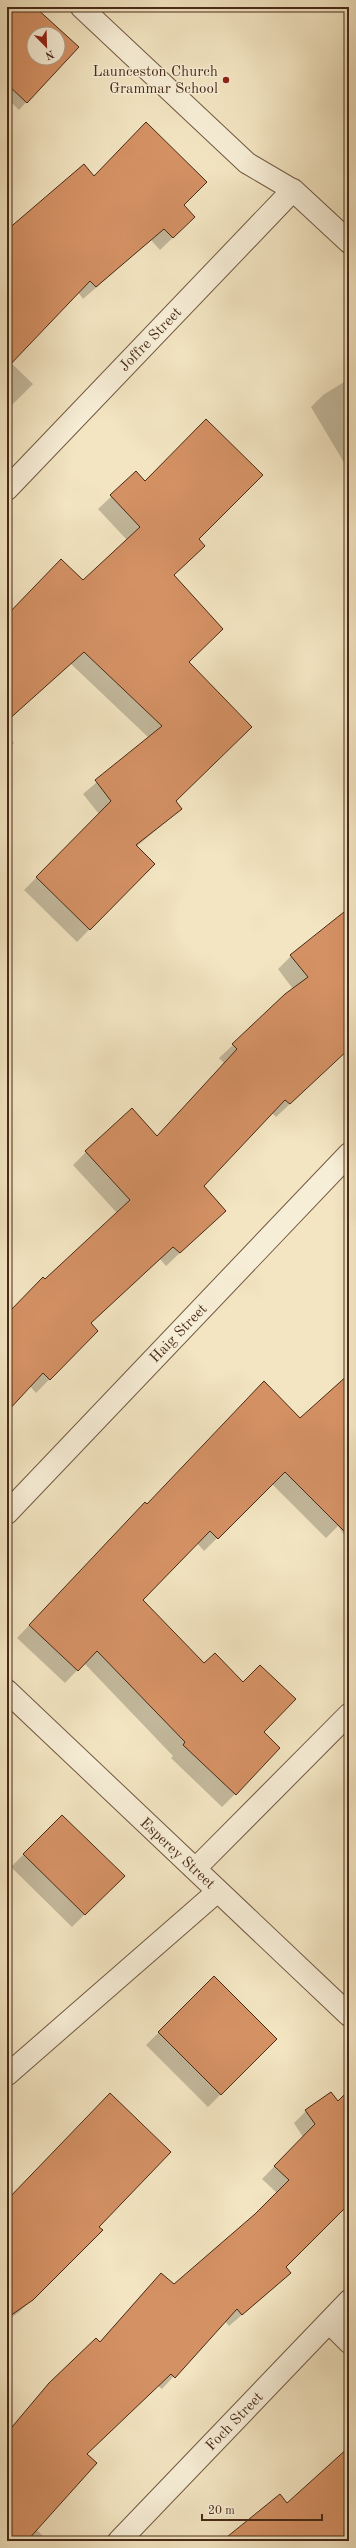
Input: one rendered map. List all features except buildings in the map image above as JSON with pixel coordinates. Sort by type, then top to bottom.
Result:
[{"type":"street","points":[[293,190],[349,242]]},
{"type":"street","name":"Joffre Street","points":[[7,488],[293,190]]},
{"type":"street","name":"Haig Street","points":[[7,1513],[349,1154]]},
{"type":"street","name":"Esperey Street","points":[[7,1691],[349,2015]]},
{"type":"street","name":"Foch Street","points":[[119,2541],[349,2301]]},
{"type":"street","points":[[329,2322],[349,2342]]},
{"type":"lane","points":[[81,7],[247,164],[293,190]]},
{"type":"lane","points":[[195,1869],[349,1714]]},
{"type":"lane","points":[[7,2075],[218,1891]]},
{"type":"place","name":"Launceston Church Grammar School","points":[[226,80]]}]
